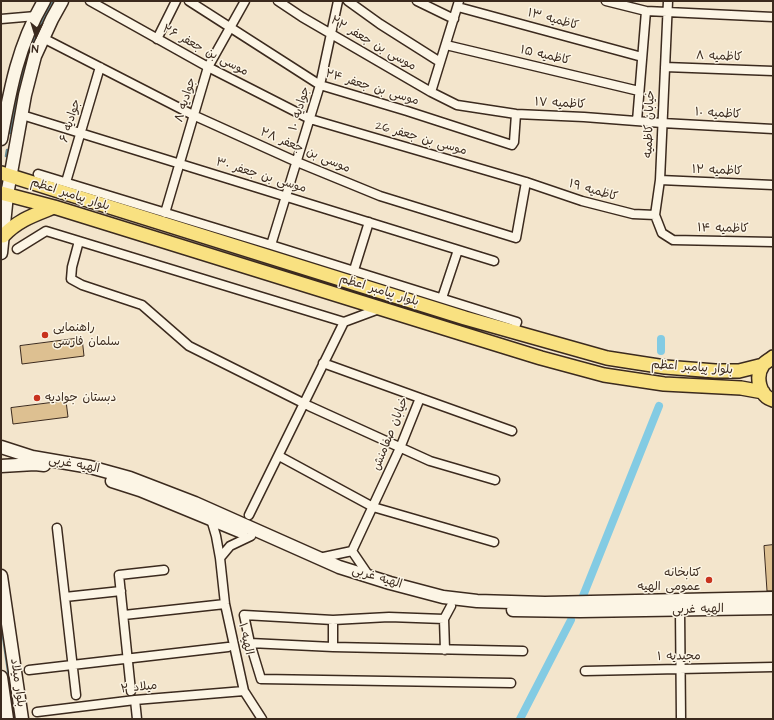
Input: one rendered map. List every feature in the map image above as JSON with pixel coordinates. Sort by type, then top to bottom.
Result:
[{"type":"main road","name":"بلوار پیامبر اعظم","points":[[6,175],[513,332],[607,358],[666,367],[715,371],[739,371],[768,361]]},
{"type":"main road","name":"بلوار پیامبر اعظم","points":[[4,194],[54,207],[541,358],[604,375],[664,384],[741,388],[768,396]]},
{"type":"main road","points":[[3,236],[24,219],[54,207]]},
{"type":"main road","points":[[768,361],[759,374],[759,383],[768,396]]},
{"type":"main road","points":[[739,371],[743,379],[741,388]]},
{"type":"street","points":[[16,144],[1,141],[3,123],[21,50],[44,1]]},
{"type":"street","points":[[1,253],[6,175],[16,144],[36,56],[43,38],[62,1]]},
{"type":"street","name":"موسی بن جعفر ۲۶","points":[[90,1],[208,68],[310,119]]},
{"type":"street","points":[[158,39],[176,1]]},
{"type":"street","name":"موسی بن جعفر ۲۴","points":[[190,1],[320,85],[512,144],[514,142],[516,114]]},
{"type":"street","name":"جوادیه ۸","points":[[165,212],[208,68],[245,1]]},
{"type":"street","name":"موسی بن جعفر ۲۲","points":[[278,1],[331,34],[431,92],[457,105]]},
{"type":"street","name":"جوادیه ۱۰","points":[[272,245],[320,85],[338,1]]},
{"type":"street","points":[[348,1],[380,24],[440,62]]},
{"type":"street","points":[[417,1],[454,19]]},
{"type":"street","points":[[606,1],[646,11],[667,13],[773,16]]},
{"type":"street","name":"خیابان کاظمیه","points":[[668,1],[660,180],[655,215],[662,234],[672,240]]},
{"type":"street","points":[[431,92],[458,4]]},
{"type":"street","name":"کاظمیه ۱۳","points":[[458,4],[642,57]]},
{"type":"street","points":[[637,121],[646,11]]},
{"type":"street","points":[[1,19],[36,16]]},
{"type":"street","name":"موسی بن جعفر ۲۸","points":[[43,38],[194,115],[297,162],[380,196],[516,238],[526,182]]},
{"type":"street","name":"کاظمیه ۱۵","points":[[446,45],[639,91]]},
{"type":"street","name":"جوادیه ۶","points":[[66,182],[100,67]]},
{"type":"street","name":"کاظمیه ۸","points":[[664,67],[773,71]]},
{"type":"street","name":"کاظمیه ۱۷","points":[[457,105],[516,114],[662,123]]},
{"type":"street","name":"موسی بن جعفر ۳۰","points":[[22,114],[494,261]]},
{"type":"street","name":"موسی بن جعفر 26","points":[[310,119],[526,182]]},
{"type":"street","name":"کاظمیه ۱۰","points":[[662,123],[773,129]]},
{"type":"street","points":[[38,174],[354,270],[517,322],[513,332]]},
{"type":"street","name":"کاظمیه ۱۲","points":[[660,180],[773,185]]},
{"type":"street","name":"کاظمیه ۱۹","points":[[526,182],[589,203],[633,214],[655,215]]},
{"type":"street","points":[[354,270],[369,222]]},
{"type":"street","points":[[17,249],[46,231],[344,322],[380,308]]},
{"type":"street","name":"کاظمیه ۱۴","points":[[672,240],[773,242]]},
{"type":"street","points":[[79,241],[70,279],[82,285],[142,305],[189,346],[304,403],[430,461],[495,480]]},
{"type":"street","points":[[442,298],[458,250]]},
{"type":"street","points":[[249,515],[344,322]]},
{"type":"street","name":"خیابان صفامنش","points":[[323,363],[420,398],[400,448],[352,551]]},
{"type":"street","points":[[420,398],[512,431]]},
{"type":"street","name":"الهیه غربی","points":[[1,447],[32,457],[90,467],[130,478],[195,503],[339,567],[390,584],[443,597],[477,601],[545,603],[773,598]]},
{"type":"street","points":[[1,451],[1,465]]},
{"type":"street","points":[[279,456],[373,507],[494,542]]},
{"type":"street","name":"الهیه غربی","points":[[1,465],[35,464],[60,467],[90,474],[140,490],[337,573],[372,586],[452,606],[531,611],[773,608]]},
{"type":"street","name":"الهیه ۱","points":[[211,519],[220,558],[225,604],[244,690],[262,719]]},
{"type":"street","points":[[57,528],[76,695]]},
{"type":"street","points":[[220,558],[230,546],[251,536]]},
{"type":"street","points":[[319,558],[352,551],[369,576]]},
{"type":"street","points":[[131,691],[119,575],[164,570]]},
{"type":"street","name":"بلوار میلاد","points":[[1,576],[22,719]]},
{"type":"street","points":[[65,597],[121,591]]},
{"type":"street","points":[[124,615],[225,604]]},
{"type":"street","points":[[445,650],[444,619],[452,606]]},
{"type":"street","points":[[680,610],[682,719]]},
{"type":"street","points":[[444,619],[389,617],[333,620],[244,614],[250,643],[261,679],[510,683]]},
{"type":"street","points":[[333,620],[333,648]]},
{"type":"street","points":[[250,643],[333,648],[523,651]]},
{"type":"street","points":[[29,670],[228,648]]},
{"type":"street","name":"مجیدیه ۱","points":[[585,671],[773,667]]},
{"type":"street","name":"بلوار میلاد","points":[[1,677],[7,719]]},
{"type":"street","name":"میلاد ۲","points":[[37,712],[134,700],[244,690]]},
{"type":"street","points":[[134,700],[137,719]]},
{"type":"building","points":[[82,338],[84,356],[22,364],[20,346]]},
{"type":"building","points":[[66,401],[68,417],[13,424],[11,408]]},
{"type":"building","points":[[773,545],[773,591],[767,591],[764,546]]},
{"type":"waterway","points":[[10,133],[28,54],[39,27],[53,1]]},
{"type":"waterway","points":[[6,156],[7,150]]},
{"type":"waterway","points":[[661,339],[661,351]]},
{"type":"waterway","points":[[583,596],[659,406]]},
{"type":"waterway","points":[[520,719],[571,620]]},
{"type":"waterway","points":[[1,623],[15,719]]},
{"type":"place","name":"راهنمایی سلمان فارسی","points":[[45,335]]},
{"type":"place","name":"دبستان جوادیه","points":[[37,398]]},
{"type":"place","name":"کتابخانه عمومی الهیه","points":[[709,580]]}]
